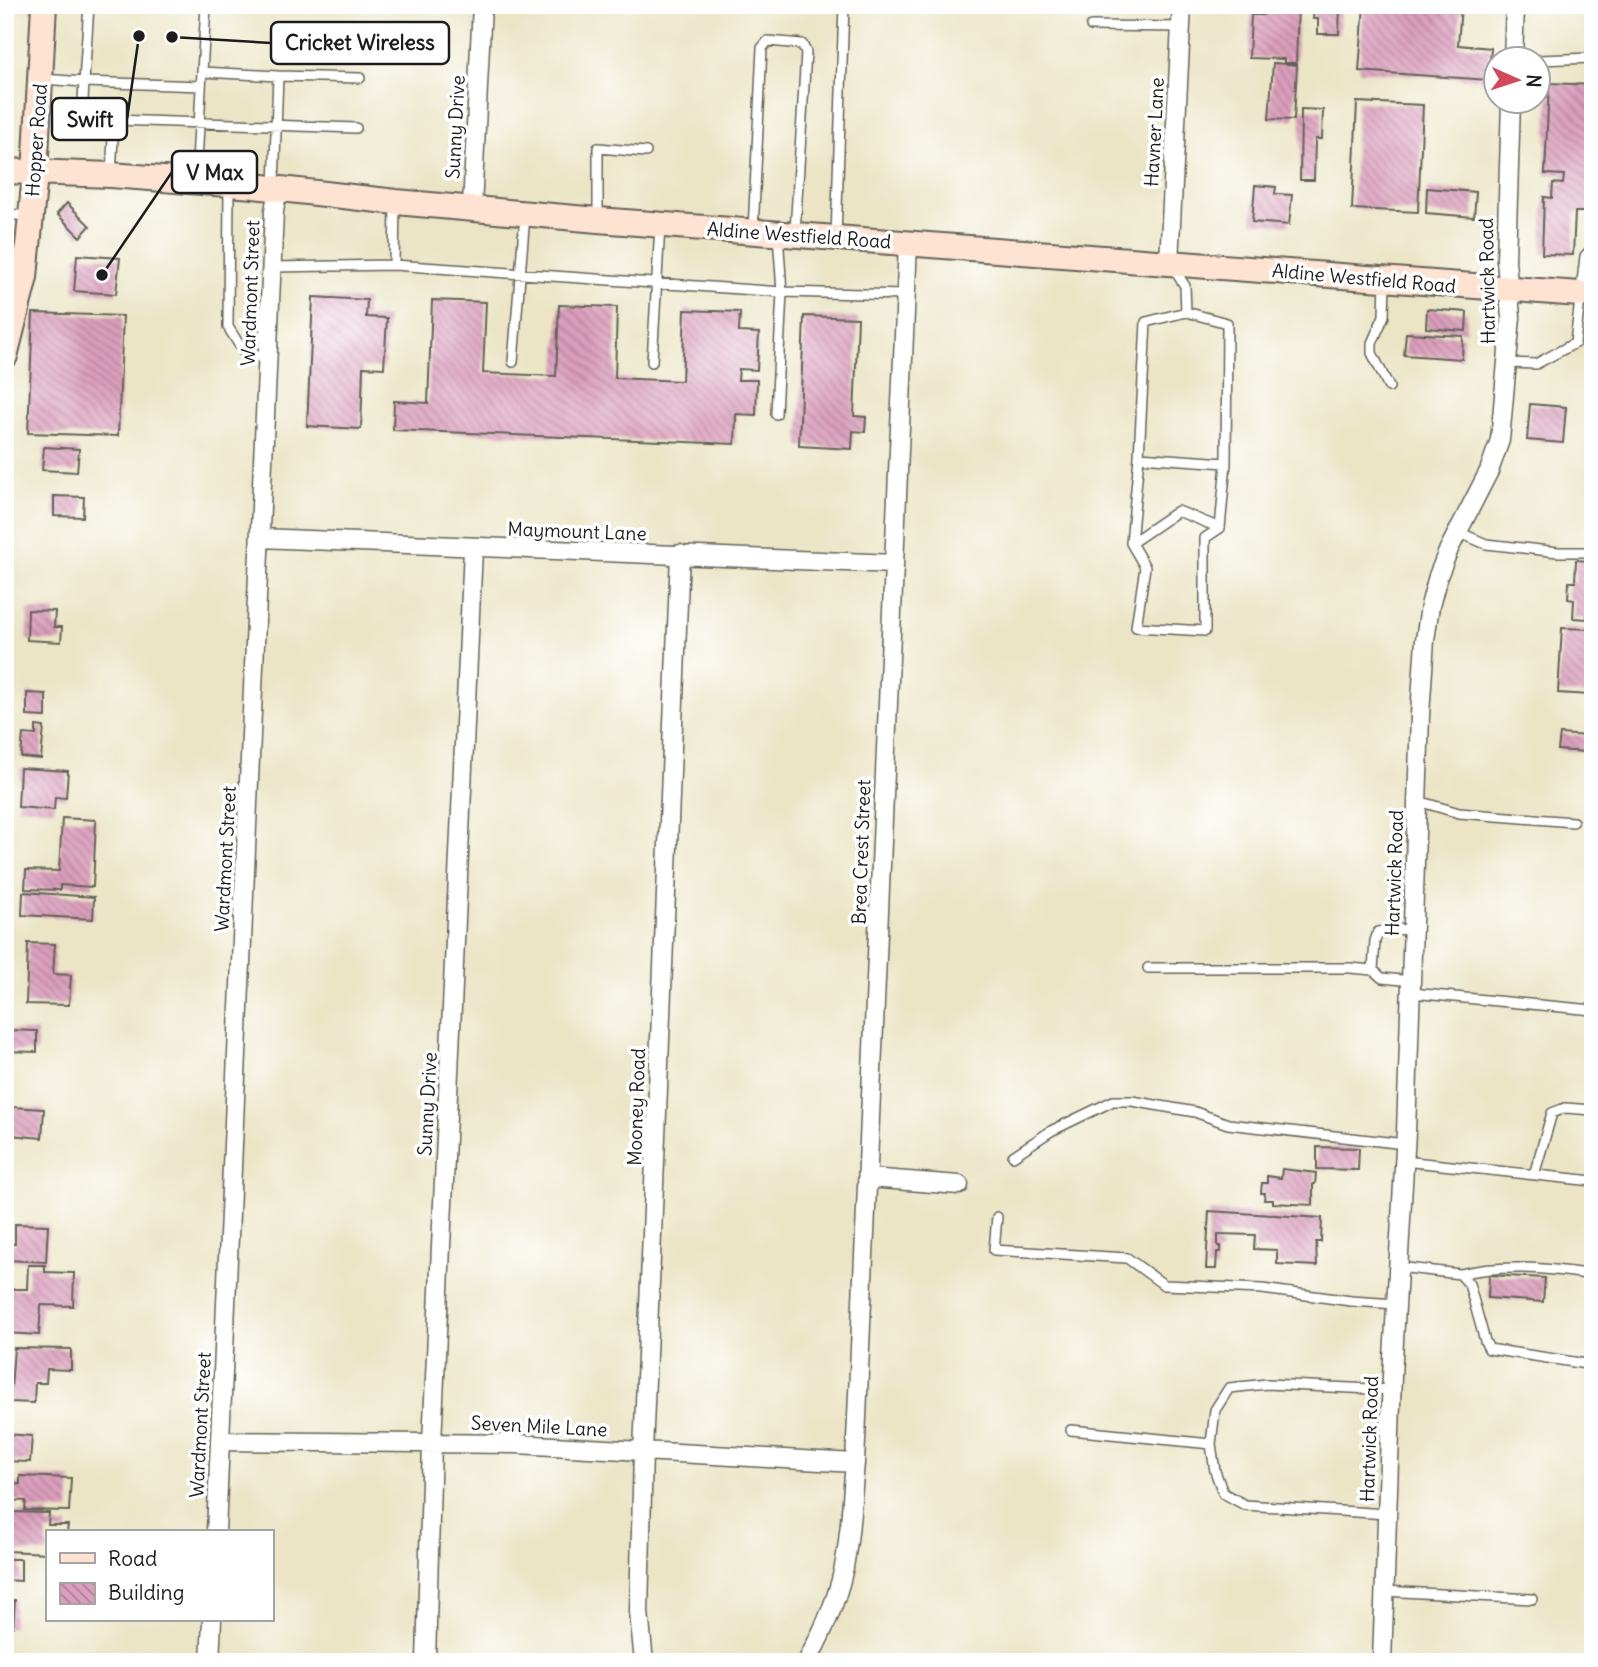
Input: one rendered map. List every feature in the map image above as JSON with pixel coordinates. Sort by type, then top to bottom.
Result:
[{"type":"main road","name":"Hopper Road","points":[[5,356],[25,277],[35,174],[44,5]]},
{"type":"main road","name":"Aldine Westfield Road","points":[[5,171],[111,175],[229,184],[598,220],[1587,294]]},
{"type":"street","name":"Sunny Drive","points":[[472,208],[482,5]]},
{"type":"street","name":"Havner Lane","points":[[1169,262],[1182,5]]},
{"type":"street","points":[[1513,46],[1515,5]]},
{"type":"street","name":"Hartwick Road","points":[[1381,1662],[1412,987],[1420,715],[1429,617],[1438,576],[1489,471],[1500,440],[1511,317],[1506,230],[1510,116]]},
{"type":"street","name":"Wardmont Street","points":[[216,1530],[276,188]]},
{"type":"street","name":"Brea Crest Street","points":[[807,1662],[836,1597],[846,1557],[855,1464],[908,243]]},
{"type":"street","name":"Maymount Lane","points":[[260,538],[474,549],[680,554],[894,564]]},
{"type":"street","name":"Sunny Drive","points":[[426,1662],[432,1443],[474,549]]},
{"type":"street","name":"Mooney Road","points":[[645,1662],[639,1612],[643,1452],[680,554]]},
{"type":"street","points":[[869,1178],[959,1185]]},
{"type":"street","name":"Seven Mile Lane","points":[[220,1441],[517,1444],[855,1464]]},
{"type":"street","points":[[210,1662],[212,1622]]},
{"type":"lane","points":[[89,5],[82,120],[356,128]]},
{"type":"lane","points":[[186,5],[206,6],[196,182]]},
{"type":"lane","points":[[836,239],[844,5]]},
{"type":"lane","points":[[1091,26],[1181,27]]},
{"type":"lane","points":[[753,232],[762,48],[768,41],[802,44],[806,52],[786,235],[776,414]]},
{"type":"lane","points":[[1552,59],[1593,58]]},
{"type":"lane","points":[[202,72],[360,78]]},
{"type":"lane","points":[[276,188],[275,125],[278,76]]},
{"type":"lane","points":[[40,79],[201,86]]},
{"type":"lane","points":[[111,175],[114,120]]},
{"type":"lane","points":[[598,220],[598,148],[646,152]]},
{"type":"lane","points":[[229,184],[228,327],[245,354],[268,358]]},
{"type":"lane","points":[[394,265],[396,202]]},
{"type":"lane","points":[[5,214],[31,216]]},
{"type":"lane","points":[[513,362],[525,214]]},
{"type":"lane","points":[[652,362],[660,224]]},
{"type":"lane","points":[[1508,363],[1536,365],[1575,343],[1587,294],[1586,256],[1593,247]]},
{"type":"lane","points":[[1169,262],[1185,286],[1186,312]]},
{"type":"lane","points":[[272,267],[394,265],[782,292],[905,295]]},
{"type":"lane","points":[[1385,280],[1384,316],[1373,343],[1372,354],[1389,387]]},
{"type":"lane","points":[[1186,312],[1227,323],[1226,463],[1220,528],[1205,538],[1205,631],[1136,627],[1145,567],[1131,543],[1139,457],[1146,322],[1186,312]]},
{"type":"lane","points":[[1139,457],[1226,463]]},
{"type":"lane","points":[[1131,543],[1178,511],[1220,528]]},
{"type":"lane","points":[[1458,532],[1486,544],[1558,552],[1593,552]]},
{"type":"lane","points":[[1418,801],[1459,813],[1573,822]]},
{"type":"lane","points":[[1373,970],[1378,932],[1392,929],[1413,930]]},
{"type":"lane","points":[[1148,968],[1373,970],[1382,978],[1412,987],[1593,1010]]},
{"type":"lane","points":[[1013,1156],[1051,1131],[1113,1101],[1132,1101],[1195,1112],[1228,1124],[1534,1175],[1593,1181]]},
{"type":"lane","points":[[1534,1175],[1552,1113],[1564,1108],[1593,1110]]},
{"type":"lane","points":[[997,1217],[994,1250],[1127,1258],[1164,1285],[1262,1289],[1396,1304]]},
{"type":"lane","points":[[1398,1267],[1460,1274],[1481,1269],[1547,1269],[1587,1274],[1593,1303]]},
{"type":"lane","points":[[1460,1274],[1469,1284],[1489,1349],[1593,1365]]},
{"type":"lane","points":[[1387,1514],[1245,1505],[1223,1493],[1215,1471],[1211,1444],[1215,1410],[1229,1388],[1268,1384],[1392,1390]]},
{"type":"lane","points":[[1071,1430],[1211,1444]]},
{"type":"lane","points":[[1384,1591],[1532,1599]]},
{"type":"building","points":[[1264,5],[1298,5],[1296,63],[1284,63],[1284,59],[1249,58],[1251,15],[1263,15]]},
{"type":"building","points":[[1314,5],[1340,5],[1339,34],[1318,34],[1318,19],[1313,19]]},
{"type":"building","points":[[1364,5],[1461,6],[1458,45],[1482,47],[1482,80],[1359,71]]},
{"type":"building","points":[[1273,63],[1297,65],[1294,120],[1269,119]]},
{"type":"building","points":[[1552,83],[1593,85],[1593,212],[1575,212],[1573,255],[1542,254],[1544,197],[1552,198],[1553,183],[1563,184],[1564,175],[1545,174],[1548,116],[1552,116]]},
{"type":"building","points":[[1357,102],[1423,105],[1418,212],[1352,209]]},
{"type":"building","points":[[1301,109],[1323,110],[1322,139],[1315,139],[1314,180],[1300,180]]},
{"type":"building","points":[[1255,185],[1276,187],[1275,194],[1292,195],[1289,225],[1252,222]]},
{"type":"building","points":[[1427,188],[1476,192],[1474,217],[1426,213]]},
{"type":"building","points":[[67,203],[90,226],[80,237],[57,214]]},
{"type":"building","points":[[77,255],[120,258],[116,294],[74,291]]},
{"type":"building","points":[[313,297],[367,300],[366,317],[387,318],[384,368],[363,367],[361,429],[307,426]]},
{"type":"building","points":[[432,300],[486,302],[483,373],[556,376],[559,305],[617,307],[615,378],[682,381],[685,310],[740,312],[739,332],[759,333],[757,370],[739,369],[738,380],[757,380],[756,415],[736,414],[735,444],[393,430],[394,401],[428,403]]},
{"type":"building","points":[[1427,309],[1467,312],[1466,331],[1426,328]]},
{"type":"building","points":[[33,313],[123,316],[118,436],[28,433]]},
{"type":"building","points":[[804,316],[858,318],[854,416],[866,417],[865,432],[853,431],[852,449],[799,446]]},
{"type":"building","points":[[1406,333],[1463,336],[1462,359],[1404,355]]},
{"type":"building","points":[[1530,404],[1566,407],[1563,443],[1527,440]]},
{"type":"building","points":[[44,447],[79,449],[77,472],[42,470]]},
{"type":"building","points":[[54,496],[84,497],[83,517],[54,516]]},
{"type":"building","points":[[1576,560],[1588,561],[1587,619],[1573,618],[1574,600],[1568,599],[1569,582],[1575,582]]},
{"type":"building","points":[[28,610],[55,611],[54,627],[62,627],[61,642],[27,640]]},
{"type":"building","points":[[1562,628],[1593,629],[1590,695],[1558,693]]},
{"type":"building","points":[[27,693],[46,694],[46,717],[27,716]]},
{"type":"building","points":[[36,726],[44,727],[41,759],[21,757],[23,734],[36,735]]},
{"type":"building","points":[[1560,734],[1587,736],[1586,752],[1558,750]]},
{"type":"building","points":[[20,768],[68,771],[66,798],[55,797],[54,810],[18,807]]},
{"type":"building","points":[[62,818],[96,820],[93,887],[60,885],[60,890],[25,889],[26,870],[59,871]]},
{"type":"building","points":[[23,892],[94,897],[93,919],[22,915]]},
{"type":"building","points":[[28,943],[55,944],[53,974],[71,975],[69,1005],[26,1004]]},
{"type":"building","points":[[5,1030],[37,1031],[37,1052],[5,1051]]},
{"type":"building","points":[[12,1107],[44,1109],[42,1138],[10,1135]]},
{"type":"building","points":[[1317,1147],[1359,1148],[1358,1170],[1317,1169]]},
{"type":"building","points":[[1282,1169],[1316,1173],[1313,1205],[1264,1200],[1265,1193],[1261,1193],[1262,1183],[1267,1183],[1267,1176],[1281,1178]]},
{"type":"building","points":[[1209,1211],[1322,1218],[1321,1242],[1316,1242],[1317,1266],[1277,1264],[1277,1250],[1254,1249],[1255,1235],[1218,1234],[1221,1252],[1217,1252],[1216,1269],[1206,1269]]},
{"type":"building","points":[[15,1224],[48,1225],[46,1262],[6,1260],[7,1244],[15,1244]]},
{"type":"building","points":[[28,1265],[45,1265],[45,1272],[74,1273],[73,1306],[41,1305],[39,1335],[5,1333],[7,1289],[27,1289]]},
{"type":"building","points":[[1489,1275],[1545,1278],[1543,1302],[1488,1298]]},
{"type":"building","points":[[14,1348],[71,1349],[71,1370],[47,1369],[46,1383],[35,1383],[34,1403],[10,1402]]},
{"type":"building","points":[[5,1434],[32,1436],[30,1462],[5,1461]]},
{"type":"building","points":[[20,1476],[71,1478],[69,1511],[25,1510],[26,1501],[5,1500],[5,1484],[20,1484]]},
{"type":"building","points":[[9,1512],[49,1513],[48,1525],[68,1525],[67,1530],[46,1530],[46,1553],[7,1551]]},
{"type":"building","points":[[5,1559],[21,1559],[21,1581],[5,1580]]},
{"type":"building","points":[[5,1600],[15,1600],[13,1627],[5,1627]]},
{"type":"place","name":"Swift","points":[[139,36]]},
{"type":"place","name":"Cricket Wireless","points":[[172,37]]},
{"type":"place","name":"V Max","points":[[102,275]]}]
